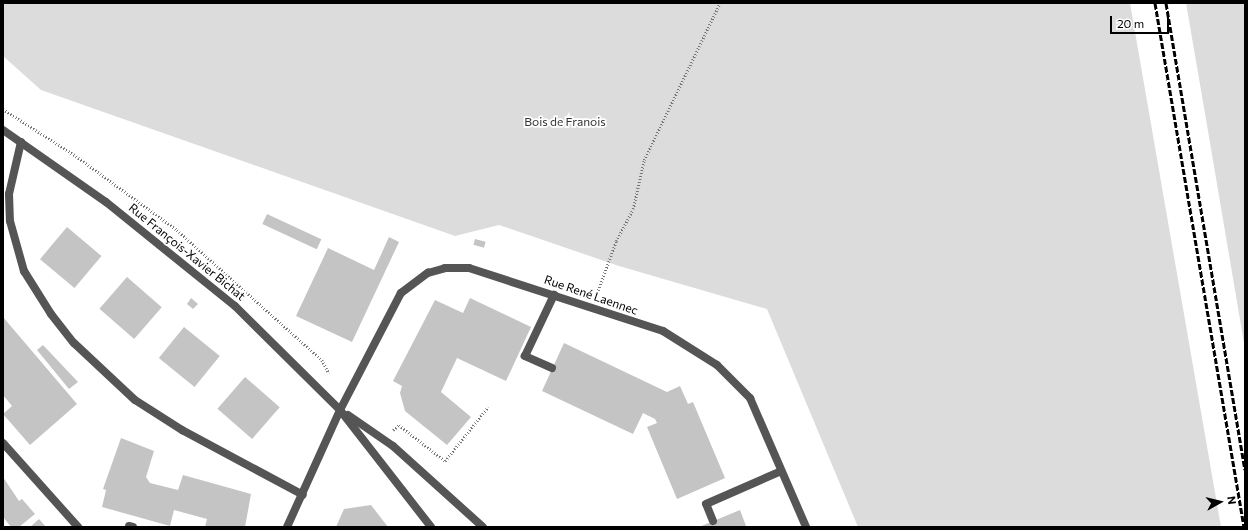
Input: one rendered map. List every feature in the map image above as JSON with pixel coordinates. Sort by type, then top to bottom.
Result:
[{"type":"street","name":"Rue François-Xavier Bichat","points":[[3,130],[173,253],[291,358],[340,410]]},
{"type":"street","points":[[21,142],[9,194],[10,221],[24,271],[51,314],[74,343],[135,400],[182,430],[303,495]]},
{"type":"street","name":"Rue René Laennec","points":[[287,527],[303,495],[340,410],[401,293],[428,273],[445,268],[469,268],[663,331],[717,365],[750,398],[806,527]]},
{"type":"street","points":[[552,368],[525,356],[554,295]]},
{"type":"street","points":[[340,410],[431,527]]},
{"type":"street","points":[[340,410],[389,443],[484,527]]},
{"type":"street","points":[[3,443],[78,527]]},
{"type":"street","points":[[713,521],[706,504],[781,471]]},
{"type":"path","points":[[592,308],[616,241],[632,209],[644,160],[720,3]]},
{"type":"path","points":[[3,109],[76,156],[177,230],[317,355],[329,373]]},
{"type":"path","points":[[389,433],[399,425],[444,461],[488,407]]},
{"type":"green space","name":"Bois de Franois","points":[[3,3],[1130,3],[1221,527],[858,527],[767,309],[619,266],[499,225],[455,236],[41,90],[3,56]]},
{"type":"green space","points":[[1186,3],[1245,3],[1245,349],[1208,131]]},
{"type":"building","points":[[267,214],[321,239],[317,249],[262,224]]},
{"type":"building","points":[[67,227],[101,256],[74,288],[40,259]]},
{"type":"building","points":[[389,237],[399,242],[352,342],[296,316],[328,248],[374,270]]},
{"type":"building","points":[[475,239],[486,242],[484,248],[473,245]]},
{"type":"building","points":[[127,277],[162,307],[134,339],[99,309]]},
{"type":"building","points":[[191,298],[198,304],[193,309],[187,304]]},
{"type":"building","points":[[470,298],[531,327],[506,381],[457,358],[441,392],[471,417],[447,445],[405,411],[400,393],[402,386],[393,381],[435,300],[463,313]]},
{"type":"building","points":[[3,317],[77,404],[30,445],[3,414],[12,406],[3,395]]},
{"type":"building","points":[[184,327],[220,356],[195,387],[159,358]]},
{"type":"building","points":[[564,343],[667,392],[680,386],[688,404],[693,402],[725,478],[677,499],[647,427],[657,423],[655,419],[643,413],[633,434],[542,391]]},
{"type":"building","points":[[43,345],[78,382],[69,389],[37,350]]},
{"type":"building","points":[[245,377],[280,407],[252,439],[217,409]]},
{"type":"building","points":[[121,438],[154,451],[146,477],[150,483],[178,490],[183,475],[251,494],[245,527],[205,527],[207,519],[174,510],[170,526],[102,507],[106,490],[103,489]]},
{"type":"building","points":[[3,477],[19,501],[22,499],[35,514],[19,527],[11,527],[3,517]]},
{"type":"building","points":[[371,505],[388,527],[336,527],[344,509]]},
{"type":"building","points":[[740,510],[746,526],[750,527],[699,527]]},
{"type":"building","points":[[39,519],[46,527],[30,527]]},
{"type":"railway","points":[[1155,3],[1244,527]]},
{"type":"railway","points":[[1166,3],[1245,469]]}]
